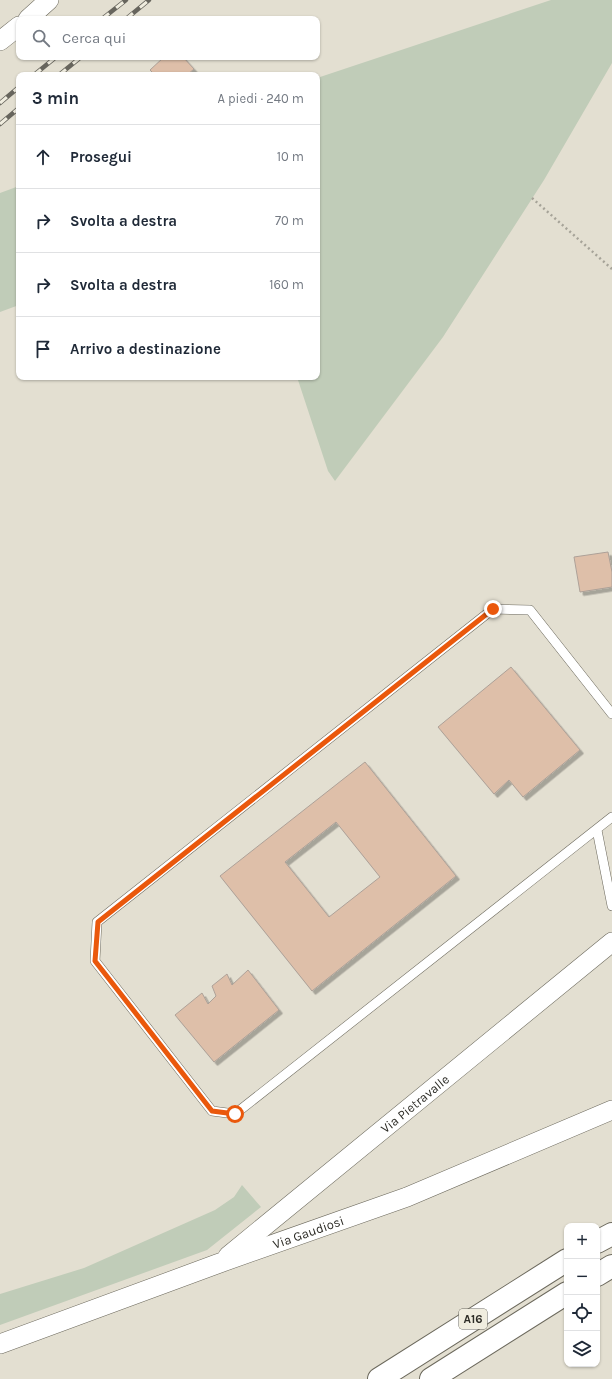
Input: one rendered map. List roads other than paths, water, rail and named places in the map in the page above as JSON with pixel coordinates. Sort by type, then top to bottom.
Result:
[{"type":"highway","points":[[600,1240],[612,1234]]},
{"type":"highway","name":"A16","points":[[379,1379],[564,1262]]},
{"type":"highway","points":[[600,1273],[612,1266]]},
{"type":"highway","name":"A16","points":[[431,1379],[564,1295]]},
{"type":"street","points":[[31,16],[49,0]]},
{"type":"street","points":[[0,41],[16,28]]},
{"type":"street","name":"Via Pietravalle","points":[[217,1264],[612,942]]},
{"type":"street","name":"Via Gaudiosi","points":[[0,1344],[217,1264],[407,1197],[612,1110]]},
{"type":"lane","points":[[612,714],[530,610],[493,609],[98,922],[95,961],[212,1111],[235,1114],[612,817]]},
{"type":"lane","points":[[597,830],[612,906]]},
{"type":"railway","points":[[106,16],[126,0]]},
{"type":"railway","points":[[130,16],[149,0]]},
{"type":"railway","points":[[38,72],[52,60]]},
{"type":"railway","points":[[63,72],[77,60]]},
{"type":"railway","points":[[0,103],[16,90]]},
{"type":"railway","points":[[0,124],[16,111]]}]
